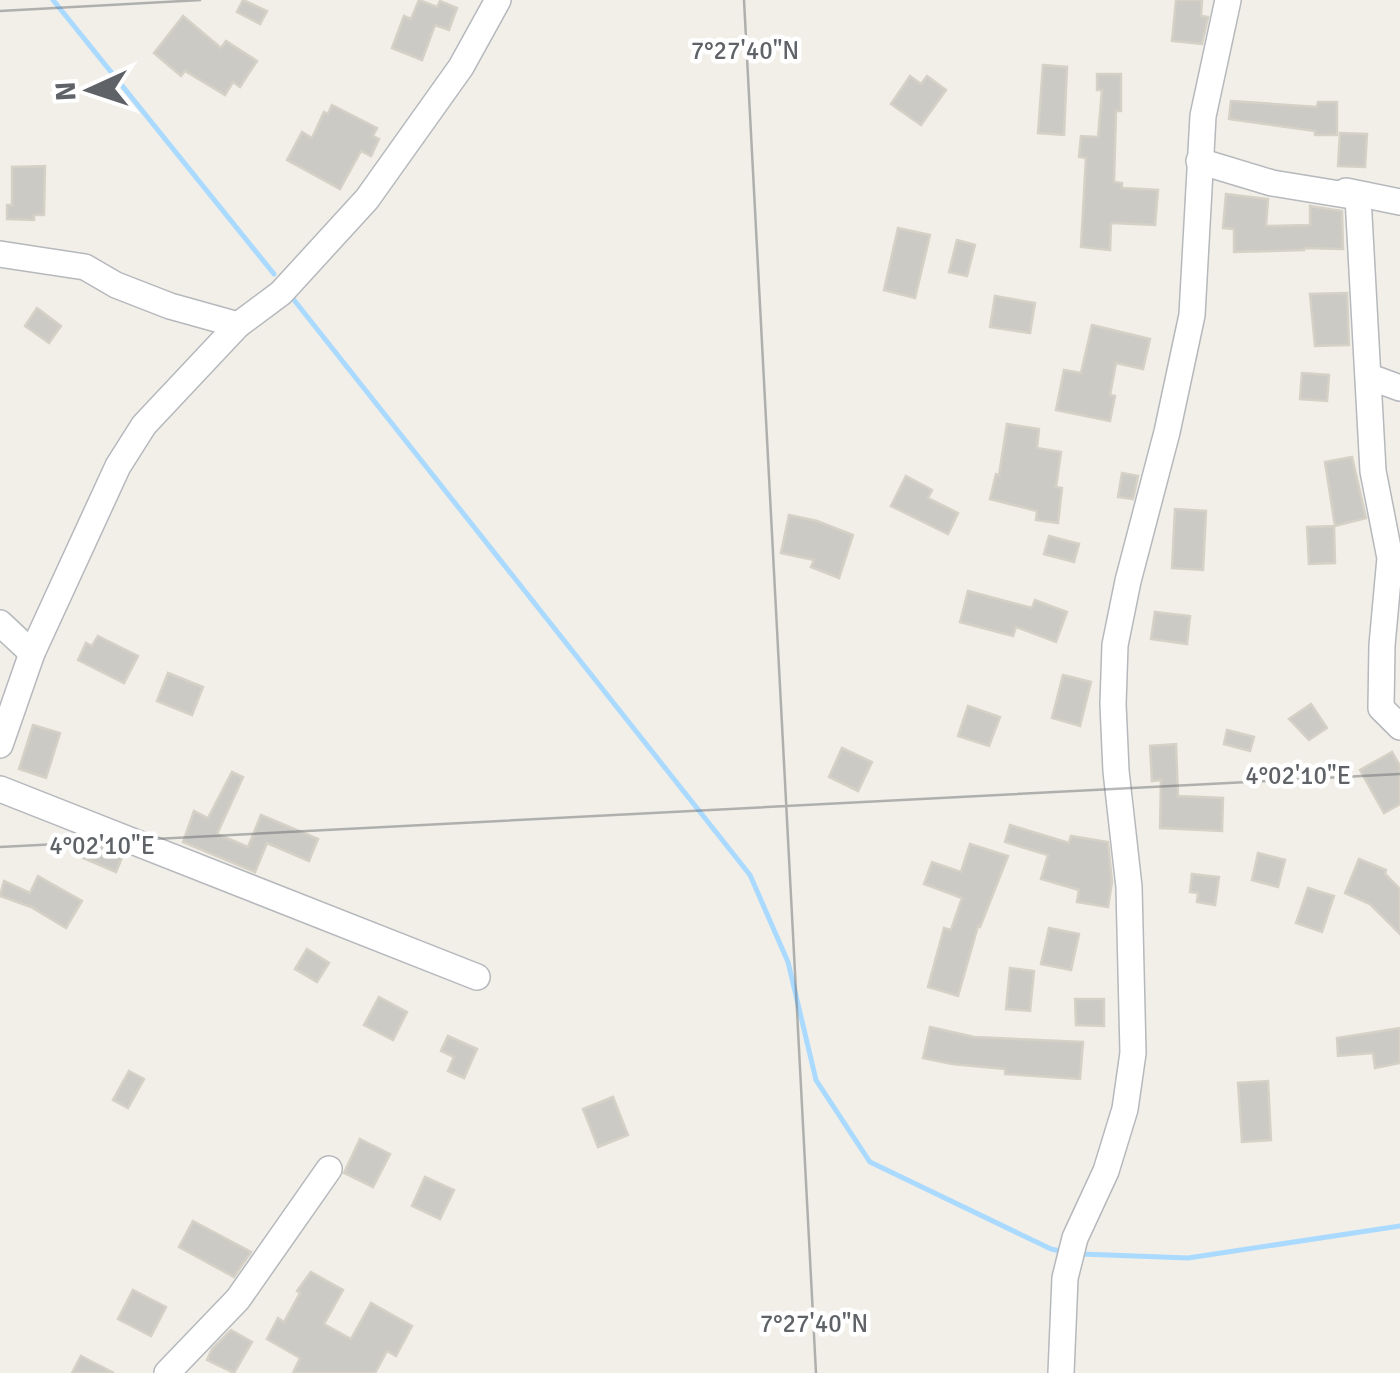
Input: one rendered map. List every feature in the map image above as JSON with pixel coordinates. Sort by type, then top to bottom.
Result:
[{"type":"street","points":[[0,745],[32,653],[118,466],[144,426],[238,325],[281,293],[367,199],[462,67],[498,0]]},
{"type":"street","points":[[1060,1373],[1071,1255],[1116,1140],[1133,1052],[1129,886],[1114,738],[1115,644],[1168,432],[1192,315],[1204,116],[1228,0]]},
{"type":"street","points":[[1199,161],[1400,202]]},
{"type":"street","points":[[1199,161],[1272,183],[1358,197],[1372,471],[1390,558],[1382,646],[1390,708],[1400,728]]},
{"type":"street","points":[[0,254],[84,267],[116,285],[170,306],[238,325]]},
{"type":"street","points":[[1370,376],[1400,388]]},
{"type":"street","points":[[0,624],[32,653]]},
{"type":"street","points":[[0,789],[477,977]]},
{"type":"street","points":[[168,1373],[238,1299],[329,1169]]},
{"type":"building","points":[[243,0],[267,11],[260,24],[237,12]]},
{"type":"building","points":[[419,0],[437,7],[440,1],[457,8],[449,30],[435,25],[422,60],[392,48],[404,16],[411,19]]},
{"type":"building","points":[[1176,0],[1202,0],[1201,16],[1208,17],[1202,44],[1172,41]]},
{"type":"building","points":[[183,16],[221,48],[226,41],[257,61],[240,87],[233,82],[225,95],[185,71],[181,76],[154,53]]},
{"type":"building","points":[[1043,65],[1067,67],[1064,135],[1038,133]]},
{"type":"building","points":[[1097,74],[1121,74],[1114,182],[1122,183],[1122,188],[1158,190],[1155,225],[1111,223],[1110,250],[1081,247],[1086,158],[1079,157],[1081,136],[1098,137],[1102,90],[1097,90]]},
{"type":"building","points":[[910,76],[921,84],[927,76],[946,90],[921,125],[891,104]]},
{"type":"building","points":[[1231,101],[1317,107],[1318,102],[1337,102],[1337,135],[1315,135],[1315,131],[1229,119]]},
{"type":"building","points":[[332,105],[377,128],[373,136],[379,139],[371,156],[361,151],[340,189],[287,160],[302,132],[312,138],[324,112],[328,114]]},
{"type":"building","points":[[1340,133],[1367,134],[1365,167],[1338,166]]},
{"type":"building","points":[[45,166],[44,215],[34,215],[34,220],[7,219],[7,205],[12,205],[12,167]]},
{"type":"building","points":[[1226,194],[1268,199],[1266,226],[1310,225],[1310,206],[1342,211],[1343,249],[1234,252],[1234,229],[1223,228]]},
{"type":"building","points":[[898,228],[930,235],[915,298],[884,290]]},
{"type":"building","points":[[957,240],[975,245],[967,276],[949,272]]},
{"type":"building","points":[[1347,293],[1349,345],[1315,346],[1310,294]]},
{"type":"building","points":[[995,296],[1035,303],[1030,333],[990,327]]},
{"type":"building","points":[[37,308],[61,326],[49,343],[25,326]]},
{"type":"building","points":[[1092,325],[1150,339],[1143,369],[1116,363],[1110,421],[1056,410],[1064,370],[1081,373]]},
{"type":"building","points":[[1302,373],[1329,375],[1327,401],[1300,399]]},
{"type":"building","points":[[1007,424],[1039,429],[1037,448],[1061,452],[1056,487],[1062,488],[1058,523],[1036,520],[1037,511],[990,499],[996,474],[999,475]]},
{"type":"building","points":[[1352,457],[1366,518],[1335,526],[1325,462]]},
{"type":"building","points":[[1122,473],[1138,476],[1133,499],[1118,497]]},
{"type":"building","points":[[906,476],[932,490],[928,498],[958,513],[948,534],[891,506]]},
{"type":"building","points":[[1175,509],[1206,511],[1203,570],[1172,568]]},
{"type":"building","points":[[789,515],[853,535],[839,578],[811,567],[814,560],[781,553]]},
{"type":"building","points":[[1334,526],[1335,563],[1309,564],[1307,527]]},
{"type":"building","points":[[1049,536],[1079,544],[1074,562],[1044,554]]},
{"type":"building","points":[[968,591],[1032,608],[1035,600],[1067,612],[1056,642],[1016,627],[1013,636],[960,622]]},
{"type":"building","points":[[1155,612],[1190,616],[1187,644],[1151,639]]},
{"type":"building","points":[[98,636],[138,656],[124,683],[78,660],[86,643],[92,646]]},
{"type":"building","points":[[168,673],[203,687],[192,715],[157,701]]},
{"type":"building","points":[[1063,675],[1091,682],[1080,726],[1052,718]]},
{"type":"building","points":[[1311,704],[1327,728],[1309,740],[1289,719]]},
{"type":"building","points":[[968,706],[1000,717],[989,746],[958,736]]},
{"type":"building","points":[[33,725],[60,733],[46,778],[19,769]]},
{"type":"building","points":[[1227,730],[1254,737],[1250,751],[1224,744]]},
{"type":"building","points":[[1176,744],[1178,796],[1223,798],[1222,831],[1160,828],[1161,780],[1152,781],[1150,746]]},
{"type":"building","points":[[842,748],[872,762],[858,791],[829,777]]},
{"type":"building","points":[[1392,752],[1400,766],[1400,804],[1384,813],[1360,770]]},
{"type":"building","points":[[232,772],[243,777],[217,834],[248,847],[261,815],[318,839],[309,861],[267,843],[255,872],[183,842],[194,811],[208,818]]},
{"type":"building","points":[[1010,825],[1069,843],[1071,836],[1108,842],[1112,882],[1108,907],[1077,902],[1079,890],[1041,879],[1048,855],[1005,842]]},
{"type":"building","points":[[88,841],[123,855],[116,872],[81,857]]},
{"type":"building","points":[[970,844],[1008,856],[978,926],[958,996],[928,987],[944,928],[951,930],[962,898],[924,884],[932,862],[961,872]]},
{"type":"building","points":[[1258,853],[1285,860],[1278,887],[1252,880]]},
{"type":"building","points":[[1359,859],[1386,870],[1385,874],[1400,889],[1400,934],[1370,904],[1345,893]]},
{"type":"building","points":[[1192,874],[1219,877],[1215,905],[1197,902],[1198,893],[1190,892]]},
{"type":"building","points":[[38,876],[82,901],[66,928],[31,907],[0,896],[4,881],[30,893]]},
{"type":"building","points":[[1308,888],[1334,896],[1322,932],[1296,923]]},
{"type":"building","points":[[1049,928],[1079,934],[1071,970],[1041,964]]},
{"type":"building","points":[[307,949],[329,963],[317,982],[295,969]]},
{"type":"building","points":[[1010,968],[1034,971],[1030,1011],[1006,1009]]},
{"type":"building","points":[[379,997],[407,1012],[393,1040],[364,1025]]},
{"type":"building","points":[[1075,999],[1104,999],[1104,1026],[1076,1025]]},
{"type":"building","points":[[930,1027],[974,1037],[1083,1042],[1080,1079],[1005,1074],[1005,1069],[923,1058]]},
{"type":"building","points":[[1400,1028],[1400,1063],[1375,1068],[1373,1053],[1338,1056],[1337,1038]]},
{"type":"building","points":[[448,1036],[477,1049],[464,1078],[448,1071],[454,1057],[441,1051]]},
{"type":"building","points":[[129,1071],[144,1079],[128,1108],[113,1100]]},
{"type":"building","points":[[1268,1081],[1271,1140],[1242,1142],[1238,1083]]},
{"type":"building","points":[[613,1097],[628,1135],[598,1147],[583,1109]]},
{"type":"building","points":[[360,1139],[390,1154],[373,1187],[344,1173]]},
{"type":"building","points":[[425,1177],[454,1190],[440,1219],[412,1206]]},
{"type":"building","points":[[193,1221],[251,1252],[234,1277],[179,1247]]},
{"type":"building","points":[[311,1272],[343,1290],[324,1324],[351,1339],[371,1303],[412,1326],[396,1356],[387,1351],[375,1373],[293,1373],[300,1358],[267,1339],[278,1318],[284,1322],[300,1293],[297,1291]]},
{"type":"building","points":[[133,1290],[166,1307],[151,1336],[118,1319]]},
{"type":"building","points":[[231,1330],[252,1342],[234,1373],[207,1360]]},
{"type":"building","points":[[81,1356],[114,1373],[72,1373]]},
{"type":"waterway","points":[[53,0],[274,274]]},
{"type":"waterway","points":[[294,300],[750,875],[788,962],[816,1080],[870,1162],[1051,1249],[1065,1252]]},
{"type":"waterway","points":[[1081,1254],[1188,1258],[1400,1226]]}]
